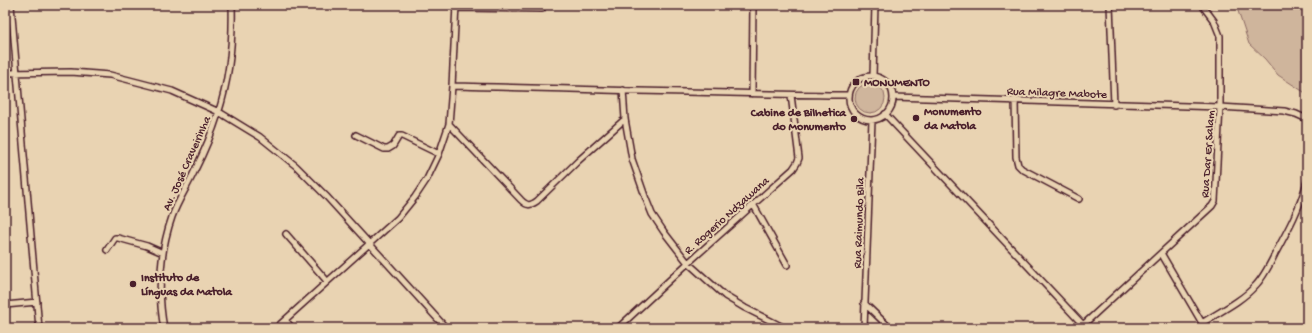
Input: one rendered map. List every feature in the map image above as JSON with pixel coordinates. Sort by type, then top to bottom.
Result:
[{"type":"street","points":[[10,5],[39,328]]},
{"type":"street","name":"Av. José Craveirinha","points":[[164,328],[161,294],[161,264],[165,239],[173,216],[204,152],[219,112],[229,57],[232,5]]},
{"type":"street","points":[[752,94],[753,5]]},
{"type":"street","points":[[873,76],[875,5]]},
{"type":"street","points":[[1110,5],[1114,105]]},
{"type":"street","name":"Rua Dar Er Salam","points":[[1085,327],[1212,206],[1215,201],[1220,107],[1220,36],[1214,21],[1202,5]]},
{"type":"street","points":[[276,328],[398,218],[427,179],[439,154],[449,124],[456,6],[542,9]]},
{"type":"street","points":[[5,73],[88,72],[110,75],[172,91],[219,112],[260,137],[296,166],[326,196],[446,328]]},
{"type":"street","points":[[873,76],[885,80],[889,85],[893,97],[890,109],[879,118],[872,120],[860,117],[855,113],[849,102],[849,95],[856,81],[864,77],[873,76]]},
{"type":"street","points":[[452,86],[790,95],[849,95]]},
{"type":"street","points":[[623,90],[625,120],[632,159],[652,214],[688,263],[725,296],[745,308],[786,328]]},
{"type":"street","name":"R. Rogerio Ndzawana","points":[[618,328],[793,169],[799,158],[790,95]]},
{"type":"street","name":"Rua Milagre Mabote","points":[[893,97],[1015,100],[1114,105],[1220,107],[1284,111],[1307,119]]},
{"type":"street","points":[[1015,100],[1016,157],[1018,165],[1022,169],[1078,199]]},
{"type":"street","points":[[885,114],[1085,327]]},
{"type":"street","points":[[449,124],[521,200],[526,205],[529,205],[537,201],[578,160],[625,120]]},
{"type":"street","name":"Rua Raimundo Bila","points":[[864,328],[872,120]]},
{"type":"street","points":[[356,135],[388,150],[393,146],[399,136],[402,136],[439,154]]},
{"type":"street","points":[[1161,253],[1204,326],[1243,297],[1265,274],[1287,232],[1305,192],[1307,182]]},
{"type":"street","points":[[753,204],[787,265]]},
{"type":"street","points":[[286,234],[327,281]]},
{"type":"street","points":[[107,250],[115,238],[118,238],[147,246],[163,253]]},
{"type":"street","points":[[5,305],[37,302]]},
{"type":"street","points":[[864,303],[890,328]]},
{"type":"street","points":[[285,320],[292,328]]},
{"type":"shaded area","points":[[1236,5],[1307,5],[1307,94],[1278,75],[1265,59],[1249,44]]},
{"type":"shaded area","name":"MONUMENTO","points":[[870,83],[881,87],[885,98],[881,109],[870,113],[859,109],[855,98],[859,87]]},
{"type":"place","name":"MONUMENTO","points":[[856,82]]},
{"type":"place","name":"Monumento da Matola","points":[[916,118]]},
{"type":"place","name":"Cabine de Bilhetica do Monumento","points":[[854,119]]},
{"type":"place","name":"Instituto de Línguas da Matola","points":[[133,284]]}]
